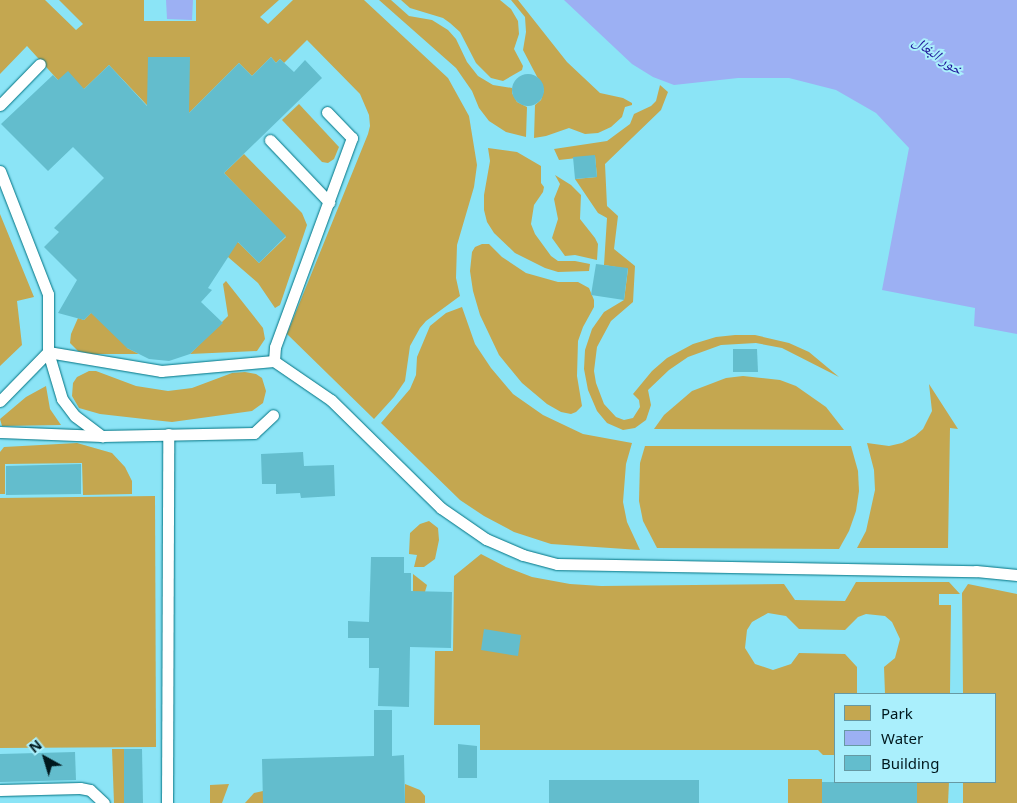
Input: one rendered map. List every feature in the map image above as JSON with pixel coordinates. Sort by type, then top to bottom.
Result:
[{"type":"lane","points":[[0,105],[40,64]]},
{"type":"lane","points":[[274,361],[275,347],[352,138],[327,112]]},
{"type":"lane","points":[[270,140],[329,202]]},
{"type":"lane","points":[[0,171],[48,294],[48,352],[62,399],[75,416],[102,436]]},
{"type":"lane","points":[[48,352],[161,371],[274,361],[331,400],[441,508],[486,539],[523,555],[557,564],[966,571],[1017,575]]},
{"type":"lane","points":[[0,401],[48,352]]},
{"type":"lane","points":[[0,432],[102,436],[254,433],[274,415]]},
{"type":"lane","points":[[167,803],[168,434]]},
{"type":"lane","points":[[0,790],[80,788],[98,796],[104,803]]},
{"type":"green space","points":[[0,0],[45,0],[76,30],[83,24],[59,0],[144,0],[144,21],[196,21],[196,0],[279,0],[260,17],[268,24],[293,0],[364,0],[448,78],[469,116],[477,165],[474,187],[457,245],[456,278],[460,296],[426,321],[420,328],[410,346],[405,381],[394,397],[374,419],[287,334],[368,134],[370,126],[369,115],[360,94],[307,40],[284,63],[280,59],[276,63],[271,57],[252,76],[239,63],[180,122],[161,120],[109,65],[84,89],[58,80],[27,46],[0,74]]},
{"type":"green space","points":[[379,0],[391,0],[409,16],[432,20],[448,30],[456,39],[467,62],[478,76],[493,85],[512,88],[512,93],[517,102],[527,107],[526,137],[506,132],[489,121],[479,108],[472,91],[456,68]]},
{"type":"green space","points":[[401,0],[500,0],[511,9],[518,21],[519,34],[514,49],[523,66],[522,70],[503,81],[491,78],[476,63],[460,32],[450,23],[443,18],[410,8]]},
{"type":"green space","points":[[511,0],[518,0],[567,62],[600,93],[623,98],[632,103],[632,105],[625,107],[622,117],[611,127],[598,133],[585,134],[569,128],[534,138],[535,105],[541,100],[544,90],[523,50],[526,32],[525,17]]},
{"type":"green space","points":[[660,85],[668,92],[661,110],[605,164],[607,206],[618,216],[614,249],[635,266],[633,302],[611,321],[597,347],[594,371],[596,383],[604,404],[616,417],[624,420],[633,418],[640,407],[639,400],[633,394],[652,371],[667,358],[693,344],[716,337],[755,335],[789,343],[809,352],[839,377],[782,348],[756,343],[721,345],[688,357],[669,370],[648,390],[651,405],[646,420],[635,428],[623,430],[607,423],[597,411],[588,390],[584,369],[585,350],[592,329],[604,312],[624,300],[628,269],[604,265],[607,218],[598,213],[575,179],[597,177],[595,156],[559,160],[554,149],[607,141],[630,124],[634,114],[651,106],[656,101]]},
{"type":"green space","points":[[299,104],[339,147],[334,159],[328,163],[322,162],[282,120]]},
{"type":"green space","points":[[488,148],[517,152],[541,166],[541,183],[544,187],[543,192],[534,205],[531,224],[535,234],[551,256],[558,261],[575,261],[590,264],[589,271],[558,272],[545,268],[515,253],[494,233],[487,222],[484,210],[484,195],[490,161]]},
{"type":"green space","points":[[244,154],[302,213],[307,225],[280,305],[275,308],[258,283],[228,257],[208,222],[239,243],[259,263],[286,237],[224,173]]},
{"type":"green space","points":[[555,175],[571,185],[581,195],[580,219],[598,244],[597,260],[575,255],[565,256],[552,238],[558,219],[554,199],[560,184]]},
{"type":"green space","points":[[0,214],[34,297],[17,301],[22,345],[0,366]]},
{"type":"green space","points":[[489,244],[502,257],[526,273],[558,282],[578,282],[589,288],[594,300],[594,307],[578,341],[577,376],[582,406],[576,412],[571,414],[561,412],[547,404],[522,383],[499,355],[480,315],[473,291],[470,271],[472,252],[475,247]]},
{"type":"green space","points":[[122,281],[127,348],[139,354],[92,354],[78,351],[70,343],[71,334],[78,318],[84,320]]},
{"type":"green space","points":[[226,281],[263,328],[265,339],[257,351],[190,354],[228,316],[223,284]]},
{"type":"green space","points":[[462,307],[475,344],[491,368],[513,394],[543,415],[583,434],[632,443],[626,464],[623,502],[627,522],[640,550],[551,544],[514,532],[484,516],[460,500],[381,423],[410,389],[416,375],[417,357],[430,326],[446,313]]},
{"type":"green space","points":[[89,371],[96,371],[136,386],[168,391],[192,388],[232,373],[245,372],[256,374],[262,378],[266,391],[263,403],[252,411],[172,422],[153,420],[100,414],[79,408],[72,396],[73,383],[77,377]]},
{"type":"green space","points":[[743,376],[780,380],[796,386],[826,407],[844,430],[654,429],[664,415],[692,391],[726,378]]},
{"type":"green space","points":[[929,384],[958,429],[950,428],[948,548],[857,548],[866,531],[875,490],[874,470],[867,443],[889,446],[902,443],[923,429],[932,411]]},
{"type":"green space","points":[[46,386],[50,409],[61,425],[2,426],[0,419],[26,397]]},
{"type":"green space","points":[[77,443],[112,453],[125,467],[132,481],[132,494],[83,495],[82,463],[5,464],[5,494],[0,494],[0,452],[4,447]]},
{"type":"green space","points":[[645,446],[851,446],[858,471],[859,491],[856,511],[849,531],[839,549],[657,548],[643,521],[639,501],[640,463]]},
{"type":"green space","points":[[155,496],[156,747],[0,748],[0,498]]},
{"type":"green space","points":[[429,521],[438,528],[439,540],[435,559],[424,567],[414,567],[417,555],[409,554],[410,533],[420,524]]},
{"type":"green space","points":[[481,554],[506,567],[532,577],[570,584],[601,586],[784,584],[795,600],[845,601],[856,582],[949,582],[960,594],[939,594],[939,605],[951,605],[950,693],[885,693],[884,667],[895,658],[900,639],[892,622],[885,616],[866,614],[858,617],[845,630],[799,629],[786,616],[768,613],[752,622],[747,630],[745,648],[755,664],[773,670],[791,664],[799,653],[845,654],[857,667],[857,693],[834,693],[834,755],[823,755],[818,750],[480,750],[480,725],[434,725],[435,651],[453,651],[454,576]]},
{"type":"green space","points":[[413,574],[427,585],[419,612],[413,591]]},
{"type":"green space","points":[[968,584],[1017,594],[1017,803],[963,803],[963,783],[997,783],[997,693],[963,693],[962,593]]},
{"type":"green space","points":[[112,749],[124,749],[124,803],[114,803]]},
{"type":"green space","points":[[788,779],[822,779],[822,803],[788,803]]},
{"type":"green space","points":[[917,783],[949,783],[948,803],[917,803]]},
{"type":"green space","points":[[229,784],[222,803],[210,803],[210,785]]},
{"type":"green space","points":[[405,784],[420,790],[425,796],[425,803],[405,803]]},
{"type":"green space","points":[[263,791],[263,803],[245,803],[254,793]]},
{"type":"water","points":[[166,0],[193,0],[192,20],[167,19]]},
{"type":"water","name":"خور البغال","points":[[564,0],[1017,0],[1017,334],[974,326],[975,308],[882,290],[909,148],[876,113],[836,90],[789,78],[738,78],[674,85],[653,77],[632,64]]},
{"type":"building","points":[[148,57],[190,57],[189,113],[239,63],[252,76],[271,57],[276,63],[280,59],[294,72],[305,60],[322,78],[224,173],[286,236],[259,263],[238,242],[208,288],[212,290],[201,302],[223,323],[190,354],[169,361],[149,359],[127,348],[91,313],[84,320],[58,313],[77,280],[44,247],[59,232],[54,228],[104,178],[73,147],[48,171],[1,124],[53,75],[58,80],[68,71],[84,89],[109,65],[147,106]]},
{"type":"building","points":[[528,74],[534,75],[539,79],[543,84],[543,96],[539,101],[534,105],[528,106],[522,105],[517,101],[513,96],[512,90],[513,84],[517,79],[522,75]]},
{"type":"building","points":[[595,155],[597,177],[575,179],[573,157]]},
{"type":"building","points":[[596,264],[628,268],[624,300],[591,295]]},
{"type":"building","points":[[733,349],[757,349],[758,372],[733,372]]},
{"type":"building","points":[[303,452],[304,466],[334,465],[335,496],[301,498],[300,493],[276,494],[276,484],[262,484],[261,454]]},
{"type":"building","points":[[81,464],[81,494],[6,495],[6,466]]},
{"type":"building","points":[[371,557],[404,557],[404,573],[411,573],[411,591],[452,592],[451,648],[410,647],[409,707],[378,706],[379,668],[369,668],[369,638],[348,638],[348,621],[369,622]]},
{"type":"building","points":[[484,629],[521,635],[518,656],[481,650]]},
{"type":"building","points":[[374,710],[392,710],[392,756],[404,755],[405,803],[263,803],[262,759],[374,756]]},
{"type":"building","points":[[458,744],[477,746],[477,778],[458,778]]},
{"type":"building","points":[[124,749],[142,749],[143,803],[124,803]]},
{"type":"building","points":[[75,752],[76,780],[0,782],[0,754]]},
{"type":"building","points":[[549,780],[699,780],[699,803],[549,803]]},
{"type":"building","points":[[822,782],[917,783],[917,803],[822,803]]}]
